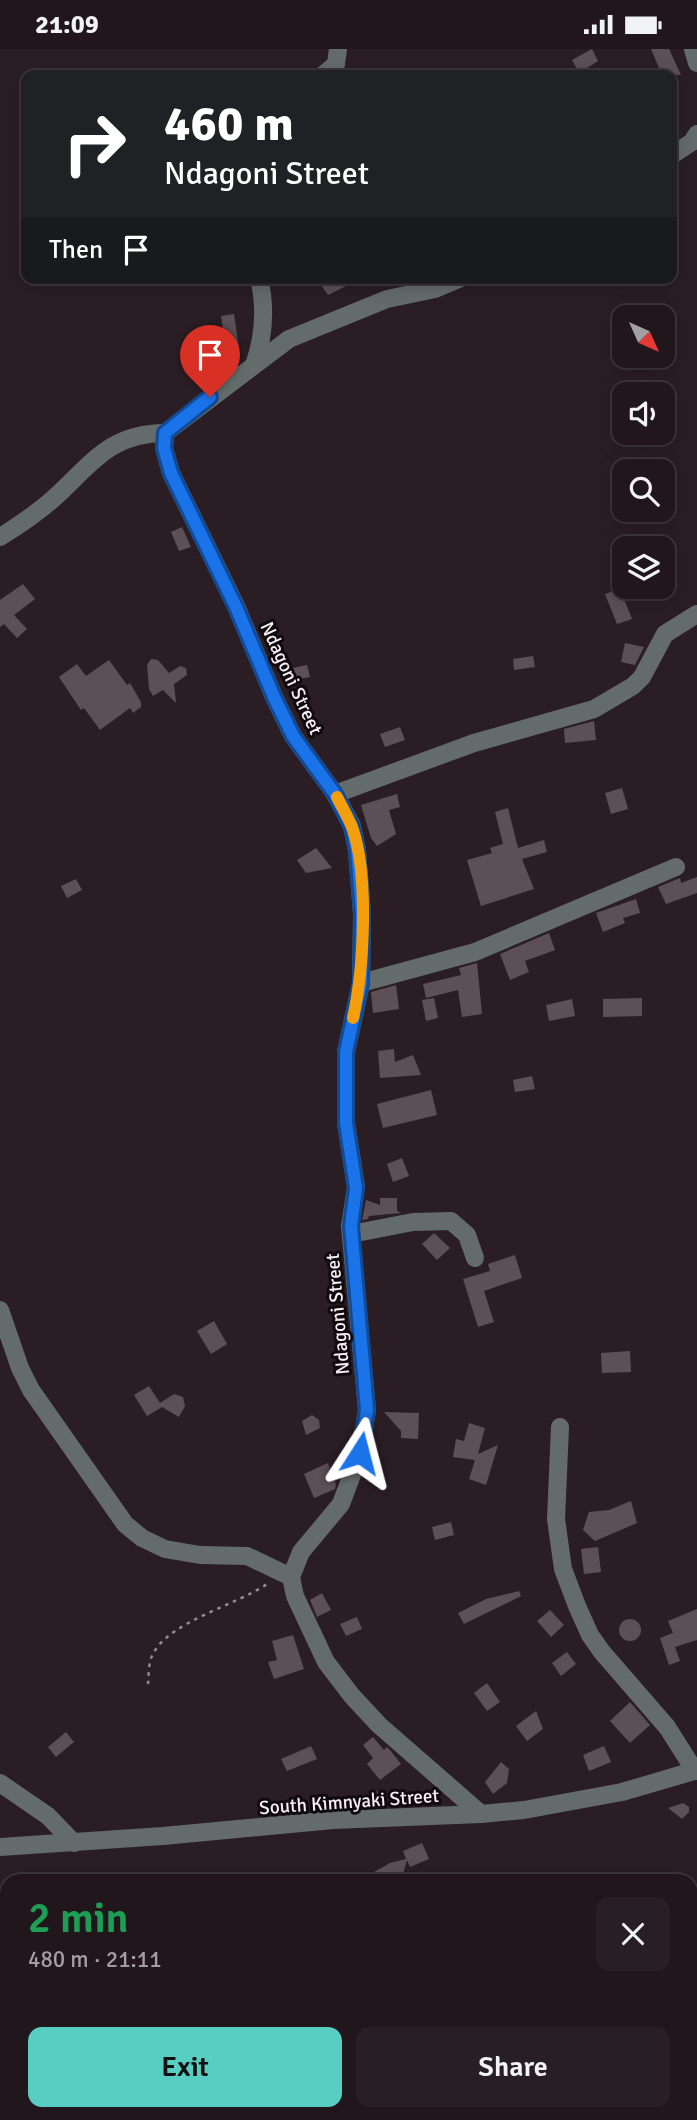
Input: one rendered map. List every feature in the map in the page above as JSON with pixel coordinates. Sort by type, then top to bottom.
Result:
[{"type":"street","points":[[329,70],[336,64],[338,49]]},
{"type":"street","points":[[693,49],[697,63]]},
{"type":"street","points":[[677,152],[692,142],[697,134]]},
{"type":"street","points":[[254,365],[261,345],[264,321],[260,284]]},
{"type":"street","points":[[0,537],[52,500],[108,448],[141,433],[165,433],[289,339],[387,299],[447,284]]},
{"type":"street","name":"Ndagoni Street","points":[[165,433],[164,448],[171,473],[236,607],[274,697],[293,736],[335,794],[352,827],[357,850],[362,914],[361,983],[346,1052],[346,1123],[356,1188],[351,1234],[367,1410],[360,1453],[341,1504],[301,1552],[286,1575]]},
{"type":"street","points":[[335,794],[474,743],[594,709],[633,686],[642,677],[665,634],[697,614]]},
{"type":"street","points":[[361,983],[475,952],[676,867]]},
{"type":"street","points":[[351,1234],[413,1222],[451,1221],[467,1235],[474,1258]]},
{"type":"street","points":[[0,1310],[20,1368],[31,1389],[125,1524],[142,1538],[165,1549],[200,1555],[247,1556],[286,1575],[326,1662],[352,1696],[379,1725],[481,1814]]},
{"type":"street","points":[[561,1427],[555,1519],[563,1569],[577,1606],[590,1635],[602,1653],[667,1727],[696,1771]]},
{"type":"street","name":"South Kimnyaki Street","points":[[0,1847],[333,1820],[481,1814],[569,1803],[622,1792],[696,1771]]},
{"type":"street","points":[[0,1783],[48,1816],[74,1843]]},
{"type":"path","points":[[148,1684],[153,1653],[162,1642],[175,1632],[286,1575]]},
{"type":"building","points":[[592,49],[598,61],[584,70],[577,70],[572,60]]},
{"type":"building","points":[[651,49],[669,49],[681,75],[677,75],[677,70],[654,70],[659,68]]},
{"type":"building","points":[[320,284],[346,286],[328,295]]},
{"type":"building","points":[[234,314],[239,349],[226,351],[221,316]]},
{"type":"building","points":[[182,527],[191,547],[179,551],[171,532]]},
{"type":"building","points":[[23,584],[35,599],[14,615],[27,629],[17,638],[4,624],[0,627],[0,600]]},
{"type":"building","points":[[612,592],[612,599],[624,599],[632,619],[617,624],[605,594]]},
{"type":"building","points":[[625,643],[644,647],[635,665],[621,662]]},
{"type":"building","points":[[533,656],[535,667],[514,670],[513,659]]},
{"type":"building","points":[[151,659],[158,660],[169,673],[180,666],[186,668],[187,675],[174,684],[176,703],[163,690],[153,696],[149,689],[147,665]]},
{"type":"building","points":[[109,660],[127,685],[130,683],[141,707],[133,713],[130,708],[100,730],[84,708],[81,710],[59,677],[77,664],[86,676]]},
{"type":"building","points":[[307,665],[310,677],[290,681],[288,669]]},
{"type":"building","points":[[594,721],[596,740],[565,743],[564,729]]},
{"type":"building","points":[[400,727],[405,740],[385,747],[380,734]]},
{"type":"building","points":[[622,788],[628,809],[611,814],[605,793]]},
{"type":"building","points":[[397,794],[400,807],[389,810],[396,834],[377,846],[371,838],[361,805]]},
{"type":"building","points":[[508,808],[518,848],[544,840],[547,852],[522,859],[534,889],[481,906],[467,860],[492,853],[490,848],[503,844],[495,812]]},
{"type":"building","points":[[316,848],[332,868],[306,873],[297,860]]},
{"type":"building","points":[[697,877],[697,893],[666,904],[658,887],[680,878],[681,883]]},
{"type":"building","points":[[76,879],[82,890],[67,898],[61,886]]},
{"type":"building","points":[[636,899],[640,913],[623,918],[625,923],[603,932],[596,913]]},
{"type":"building","points":[[549,933],[555,950],[525,961],[529,972],[510,980],[500,954]]},
{"type":"building","points":[[477,963],[482,1014],[462,1017],[458,990],[426,998],[423,984],[461,975],[459,968]]},
{"type":"building","points":[[396,985],[399,1009],[373,1013],[371,992]]},
{"type":"building","points":[[434,998],[438,1018],[426,1021],[422,1000]]},
{"type":"building","points":[[642,998],[642,1016],[603,1017],[603,999]]},
{"type":"building","points":[[572,999],[575,1016],[549,1021],[546,1005]]},
{"type":"building","points":[[394,1049],[395,1062],[413,1055],[421,1075],[380,1078],[378,1051]]},
{"type":"building","points":[[532,1076],[535,1089],[515,1092],[513,1080]]},
{"type":"building","points":[[431,1090],[437,1115],[383,1128],[377,1104]]},
{"type":"building","points":[[402,1158],[409,1176],[393,1182],[387,1164]]},
{"type":"building","points":[[380,1198],[397,1198],[397,1211],[401,1213],[369,1216],[368,1219],[362,1220],[366,1200],[380,1205]]},
{"type":"building","points":[[434,1233],[450,1248],[437,1260],[422,1244]]},
{"type":"building","points":[[515,1255],[522,1278],[484,1291],[494,1322],[478,1327],[463,1279],[490,1271],[488,1264]]},
{"type":"building","points":[[214,1321],[227,1344],[211,1354],[197,1331]]},
{"type":"building","points":[[630,1351],[631,1372],[602,1373],[601,1353]]},
{"type":"building","points":[[149,1386],[160,1403],[174,1394],[183,1397],[185,1406],[179,1417],[162,1407],[147,1416],[134,1395]]},
{"type":"building","points":[[384,1412],[419,1413],[418,1439],[401,1438],[401,1431]]},
{"type":"building","points":[[312,1415],[319,1420],[320,1428],[306,1435],[302,1421]]},
{"type":"building","points":[[469,1423],[485,1428],[478,1454],[498,1445],[486,1485],[469,1479],[475,1460],[453,1457],[456,1439],[464,1441]]},
{"type":"building","points":[[328,1463],[336,1484],[335,1489],[314,1498],[304,1474]]},
{"type":"building","points":[[631,1501],[637,1523],[595,1541],[583,1530],[589,1512],[609,1510]]},
{"type":"building","points":[[451,1522],[454,1535],[435,1540],[432,1527]]},
{"type":"building","points":[[598,1547],[601,1572],[584,1574],[581,1549]]},
{"type":"building","points":[[519,1591],[521,1596],[464,1624],[458,1613],[486,1599]]},
{"type":"building","points":[[322,1593],[331,1610],[317,1617],[310,1600]]},
{"type":"building","points":[[697,1609],[697,1640],[675,1647],[680,1661],[669,1665],[660,1638],[673,1633],[668,1621]]},
{"type":"building","points":[[550,1610],[564,1625],[551,1637],[537,1621]]},
{"type":"building","points":[[357,1617],[362,1629],[346,1636],[340,1624]]},
{"type":"building","points":[[630,1619],[638,1622],[641,1630],[638,1638],[630,1641],[622,1638],[619,1630],[622,1622]]},
{"type":"building","points":[[293,1635],[304,1669],[274,1679],[268,1662],[277,1660],[272,1641]]},
{"type":"building","points":[[567,1652],[576,1664],[561,1676],[552,1663]]},
{"type":"building","points":[[487,1683],[500,1702],[487,1711],[474,1693]]},
{"type":"building","points":[[630,1702],[650,1725],[630,1743],[610,1721]]},
{"type":"building","points":[[536,1711],[543,1729],[527,1741],[516,1726]]},
{"type":"building","points":[[66,1732],[74,1742],[56,1757],[48,1747]]},
{"type":"building","points":[[373,1737],[384,1750],[387,1747],[401,1764],[380,1780],[367,1764],[373,1758],[363,1745]]},
{"type":"building","points":[[311,1746],[317,1759],[287,1771],[281,1759]]},
{"type":"building","points":[[604,1746],[611,1762],[589,1771],[583,1755]]},
{"type":"building","points":[[501,1762],[509,1769],[507,1783],[493,1794],[485,1782]]},
{"type":"building","points":[[378,1791],[383,1804],[365,1807],[361,1797]]},
{"type":"building","points":[[683,1803],[689,1807],[689,1812],[682,1819],[668,1808]]},
{"type":"building","points":[[422,1843],[429,1859],[410,1867],[407,1860],[403,1874],[370,1874],[390,1863],[406,1859],[403,1851]]},
{"type":"slow traffic","points":[[337,797],[352,827],[357,850],[362,914],[361,983],[353,1018]]},
{"type":"route","points":[[210,397],[165,433],[164,448],[171,473],[236,607],[293,736],[335,794],[352,827],[357,850],[362,914],[361,983],[346,1052],[346,1123],[356,1188],[351,1226],[367,1410],[360,1453]]}]
